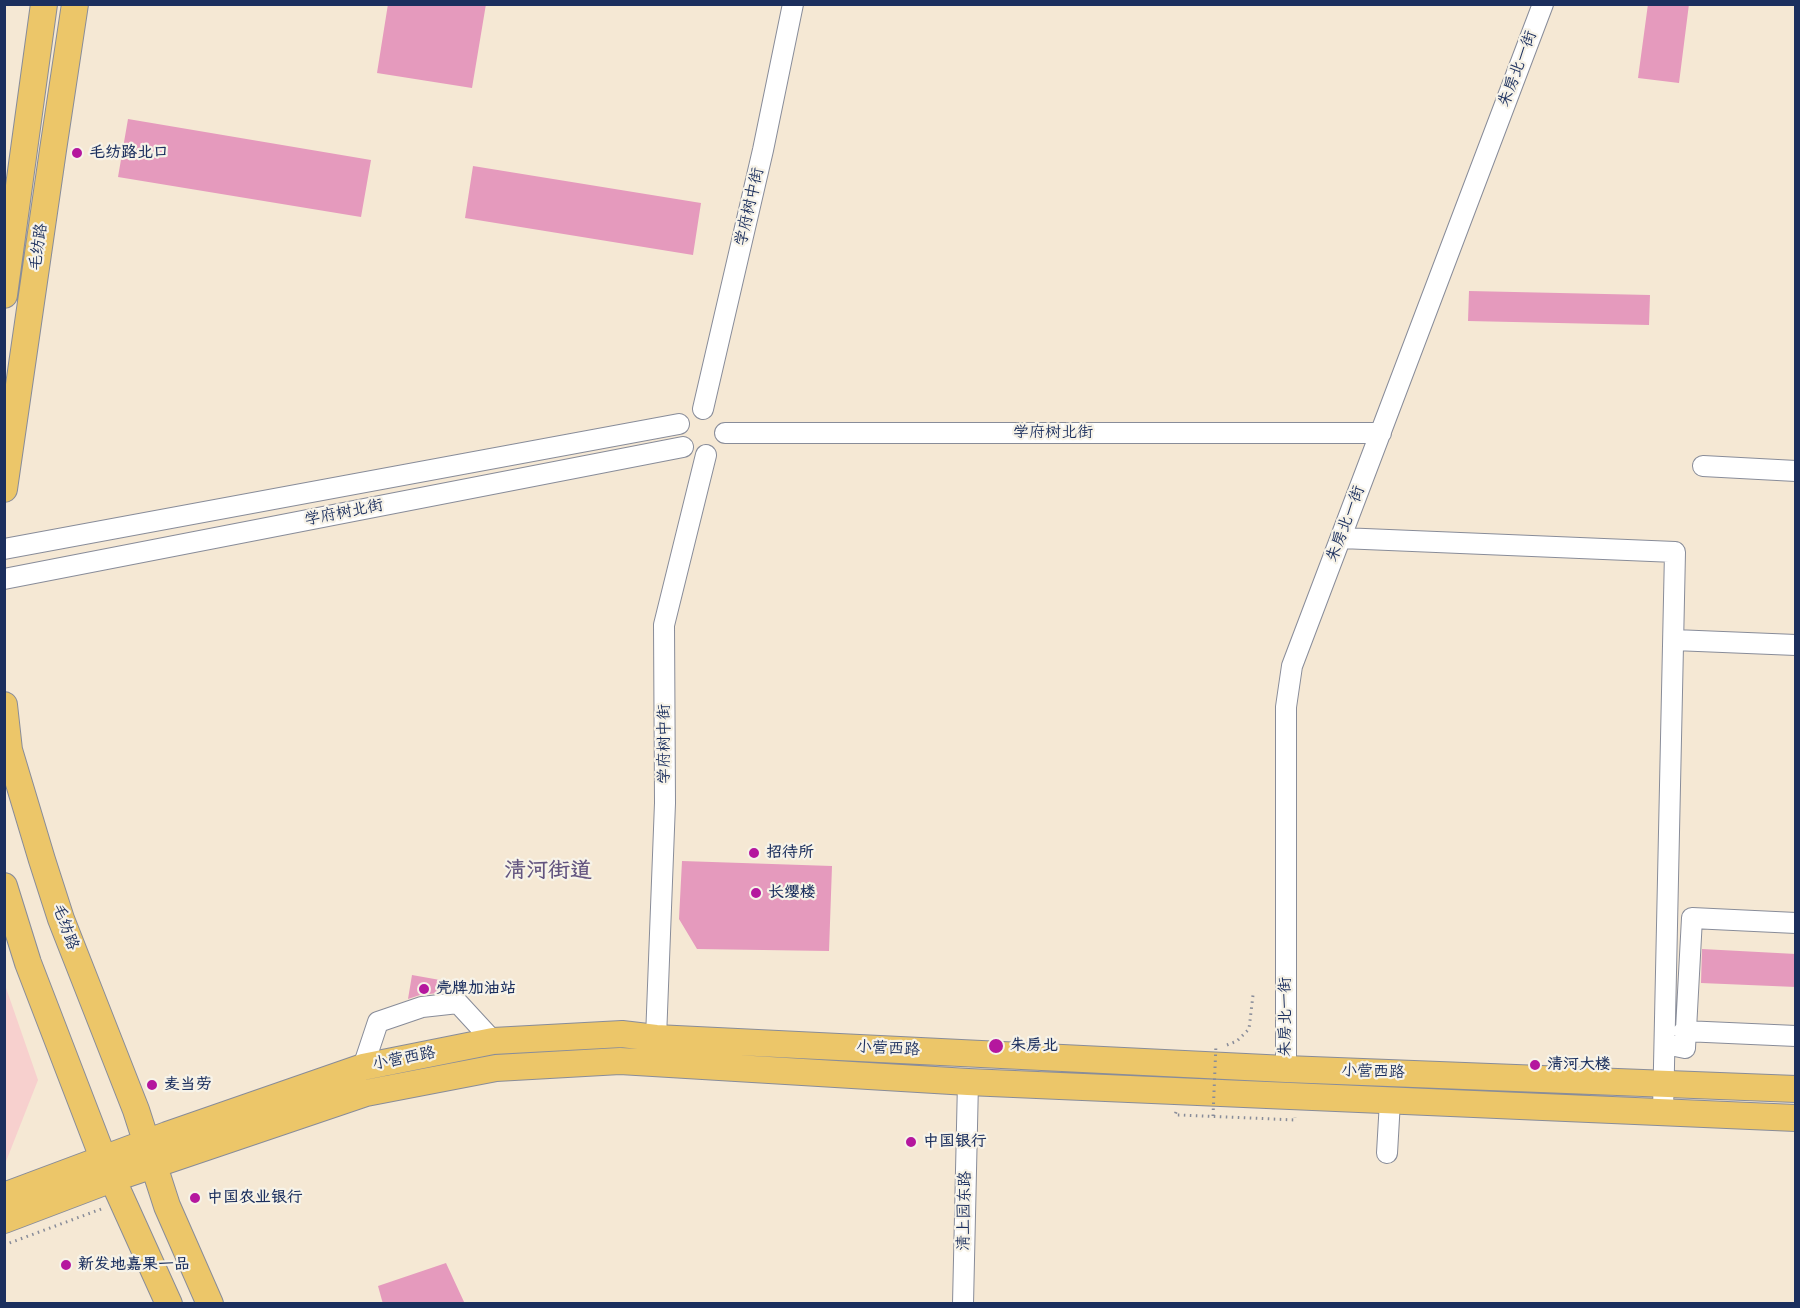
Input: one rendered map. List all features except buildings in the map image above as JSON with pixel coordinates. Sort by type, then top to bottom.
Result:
[{"type":"main road","name":"毛纺路","points":[[4,295],[45,4]]},
{"type":"main road","name":"毛纺路","points":[[4,489],[75,4]]},
{"type":"main road","name":"毛纺路","points":[[4,705],[9,750],[62,919],[136,1110],[167,1206],[210,1304]]},
{"type":"main road","points":[[4,886],[28,963],[108,1169],[169,1304]]},
{"type":"main road","name":"小营西路","points":[[4,1196],[108,1169],[150,1154],[363,1066],[493,1041],[622,1034],[656,1038],[1286,1069],[1796,1089]]},
{"type":"main road","name":"小营西路","points":[[150,1154],[366,1093],[496,1068],[620,1061],[968,1082],[1796,1118]]},
{"type":"main road","name":"小营西路","points":[[4,1221],[108,1169]]},
{"type":"street","name":"学府树中街","points":[[704,409],[763,150],[793,4]]},
{"type":"street","name":"朱房北一街","points":[[1286,1069],[1286,707],[1292,666],[1543,4]]},
{"type":"street","points":[[704,409],[714,412],[722,420],[725,434],[720,447],[706,456],[694,455],[683,447],[678,437],[679,424],[684,416],[692,411],[704,409]]},
{"type":"street","name":"学府树北街","points":[[4,549],[679,424]]},
{"type":"street","name":"学府树北街","points":[[725,434],[1381,433]]},
{"type":"street","name":"学府树北街","points":[[4,579],[683,447]]},
{"type":"street","name":"学府树中街","points":[[656,1038],[665,803],[664,625],[706,456]]},
{"type":"street","points":[[1703,466],[1796,471]]},
{"type":"street","points":[[1341,538],[1675,552],[1663,1112]]},
{"type":"street","points":[[1674,640],[1796,645]]},
{"type":"street","points":[[1665,1044],[1685,1048],[1684,1031],[1692,918],[1796,923]]},
{"type":"street","points":[[363,1066],[378,1022],[422,1007],[458,1003],[493,1041]]},
{"type":"street","points":[[1684,1031],[1796,1036]]},
{"type":"street","name":"清上园东路","points":[[963,1304],[968,1082]]},
{"type":"street","points":[[1387,1153],[1390,1101]]},
{"type":"path","points":[[1207,1044],[1228,1045],[1237,1041],[1249,1029],[1253,995]]},
{"type":"path","points":[[1213,1116],[1216,1044]]},
{"type":"path","points":[[1181,1115],[1288,1120]]},
{"type":"shaded area","points":[[5,985],[38,1080],[4,1164]]},
{"type":"place","name":"毛纺路北口","points":[[77,153]]},
{"type":"place","name":"招待所","points":[[754,853]]},
{"type":"place","name":"长缨楼","points":[[756,893]]},
{"type":"place","name":"壳牌加油站","points":[[424,989]]},
{"type":"place","name":"朱房北","points":[[996,1046]]},
{"type":"place","name":"清河大楼","points":[[1535,1065]]},
{"type":"place","name":"麦当劳","points":[[152,1085]]},
{"type":"place","name":"中国银行","points":[[911,1142]]},
{"type":"place","name":"中国农业银行","points":[[195,1198]]},
{"type":"place","name":"新发地嘉果一品","points":[[66,1265]]},
{"type":"district","name":"清河街道","points":[[548,871]]}]
